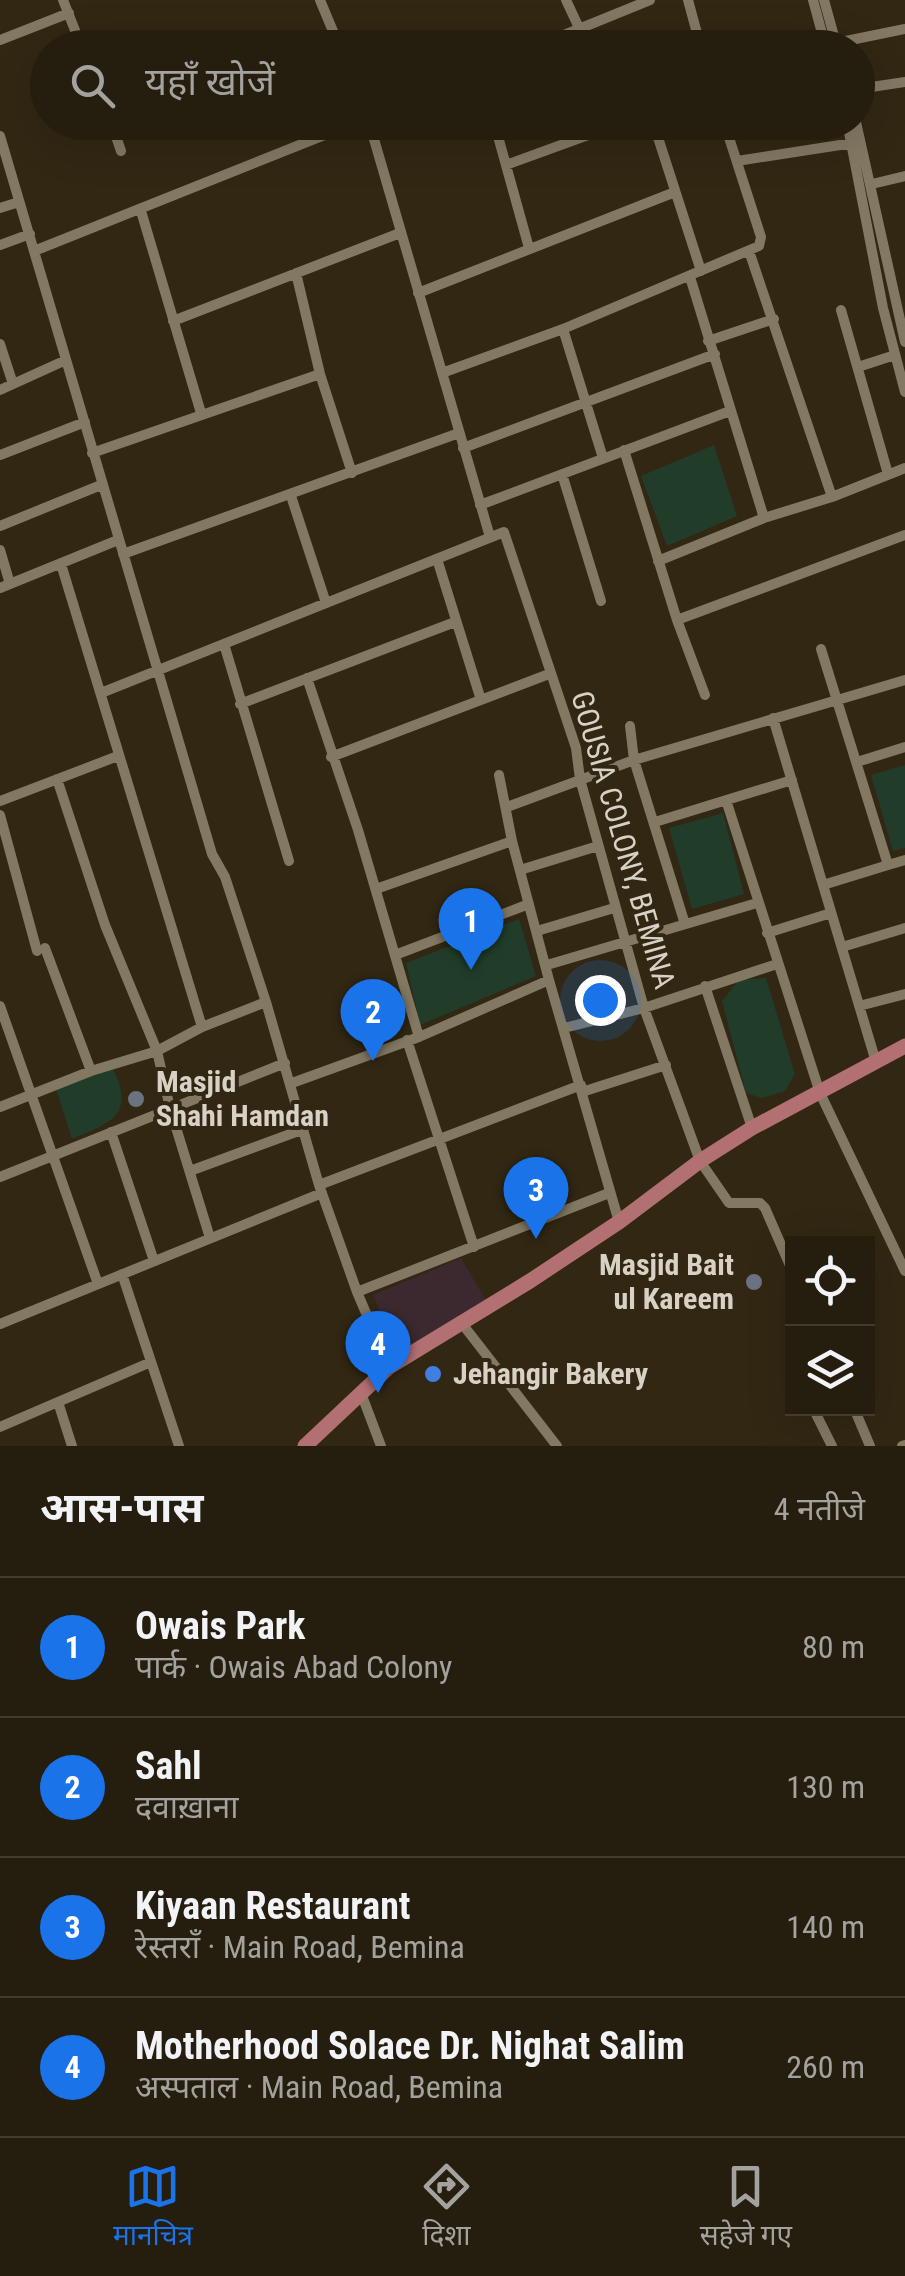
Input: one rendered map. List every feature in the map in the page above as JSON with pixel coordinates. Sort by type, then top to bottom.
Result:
[{"type":"main road","points":[[305,1446],[389,1366],[620,1222],[700,1161],[752,1128],[905,1046]]},
{"type":"street","points":[[63,0],[75,30]]},
{"type":"street","points":[[320,0],[332,30]]},
{"type":"street","points":[[566,0],[580,30],[650,0]]},
{"type":"street","points":[[688,0],[697,30]]},
{"type":"street","points":[[813,0],[827,30]]},
{"type":"street","points":[[824,0],[831,30]]},
{"type":"street","points":[[0,40],[68,14]]},
{"type":"street","points":[[875,36],[905,29]]},
{"type":"street","points":[[875,86],[905,82]]},
{"type":"street","points":[[0,136],[4,161],[30,234],[212,854],[226,877],[292,1083],[320,1189],[356,1292],[389,1366]]},
{"type":"street","points":[[118,140],[122,151]]},
{"type":"street","points":[[34,252],[313,140]]},
{"type":"street","points":[[101,693],[490,537],[374,140]]},
{"type":"street","points":[[499,140],[529,248]]},
{"type":"street","points":[[506,165],[575,140]]},
{"type":"street","points":[[658,140],[701,270]]},
{"type":"street","points":[[442,373],[563,330],[758,246],[762,237],[730,140]]},
{"type":"street","points":[[852,140],[884,308],[905,392]]},
{"type":"street","points":[[861,140],[905,342]]},
{"type":"street","points":[[737,160],[853,143]]},
{"type":"street","points":[[872,184],[905,176]]},
{"type":"street","points":[[418,293],[674,192]]},
{"type":"street","points":[[0,208],[20,202]]},
{"type":"street","points":[[141,211],[201,413]]},
{"type":"street","points":[[172,321],[400,233]]},
{"type":"street","points":[[0,245],[30,234]]},
{"type":"street","points":[[749,251],[832,497]]},
{"type":"street","points":[[296,274],[320,374],[352,472]]},
{"type":"street","points":[[690,277],[764,518]]},
{"type":"street","points":[[884,308],[901,310]]},
{"type":"street","points":[[841,310],[888,474]]},
{"type":"street","points":[[708,340],[774,318]]},
{"type":"street","points":[[563,330],[603,458]]},
{"type":"street","points":[[0,344],[13,384]]},
{"type":"street","points":[[464,448],[715,354]]},
{"type":"street","points":[[858,367],[894,355]]},
{"type":"street","points":[[0,390],[66,360]]},
{"type":"street","points":[[92,453],[320,374]]},
{"type":"street","points":[[480,505],[730,410]]},
{"type":"street","points":[[0,455],[85,422]]},
{"type":"street","points":[[123,554],[459,432]]},
{"type":"street","points":[[624,450],[677,620],[705,695]]},
{"type":"street","points":[[658,561],[905,468]]},
{"type":"street","points":[[562,474],[601,601]]},
{"type":"street","points":[[0,526],[101,485]]},
{"type":"street","points":[[291,496],[326,603]]},
{"type":"street","name":"GOUSIA COLONY, BEMINA","points":[[490,537],[504,532],[576,748],[580,779],[644,1008],[700,1161],[729,1203],[760,1202],[785,1254]]},
{"type":"street","points":[[677,620],[905,535]]},
{"type":"street","points":[[0,550],[5,586],[118,540]]},
{"type":"street","points":[[437,558],[481,700]]},
{"type":"street","points":[[61,564],[202,1027]]},
{"type":"street","points":[[240,704],[454,622]]},
{"type":"street","points":[[224,644],[289,861]]},
{"type":"street","points":[[822,648],[888,866]]},
{"type":"street","points":[[331,757],[550,674]]},
{"type":"street","points":[[307,678],[376,890],[438,1141],[474,1248]]},
{"type":"street","points":[[507,807],[634,760],[905,680]]},
{"type":"street","points":[[774,718],[876,1062]]},
{"type":"street","points":[[630,726],[634,760],[685,924]]},
{"type":"street","points":[[857,762],[905,747]]},
{"type":"street","points":[[0,801],[118,756]]},
{"type":"street","points":[[498,774],[529,904],[620,1222]]},
{"type":"street","points":[[56,780],[105,926],[156,1051],[210,1238]]},
{"type":"street","points":[[656,822],[792,780]]},
{"type":"street","points":[[726,800],[820,1092],[905,1270]]},
{"type":"street","points":[[0,815],[41,949],[91,1071]]},
{"type":"street","points":[[376,890],[512,841]]},
{"type":"street","points":[[520,870],[598,846]]},
{"type":"street","points":[[823,885],[905,860]]},
{"type":"street","points":[[547,965],[758,903]]},
{"type":"street","points":[[395,955],[529,904]]},
{"type":"street","points":[[537,931],[614,908]]},
{"type":"street","points":[[767,933],[832,913]]},
{"type":"street","points":[[842,947],[905,928]]},
{"type":"street","points":[[564,1028],[644,1008],[777,964]]},
{"type":"street","points":[[292,1083],[413,1038],[550,980]]},
{"type":"street","points":[[705,986],[752,1128]]},
{"type":"street","points":[[859,1006],[905,994]]},
{"type":"street","points":[[0,1107],[91,1071],[156,1051],[202,1027],[266,1002]]},
{"type":"street","points":[[0,1006],[98,1284]]},
{"type":"street","points":[[0,1049],[13,1044]]},
{"type":"street","points":[[0,1177],[285,1063]]},
{"type":"street","points":[[0,1324],[438,1141],[582,1089],[666,1065]]},
{"type":"street","points":[[190,1171],[304,1129]]},
{"type":"street","points":[[111,1132],[154,1261]]},
{"type":"street","points":[[356,1292],[609,1193]]},
{"type":"street","points":[[122,1274],[179,1446]]},
{"type":"street","points":[[460,1322],[557,1446]]},
{"type":"street","points":[[0,1427],[151,1362]]},
{"type":"street","points":[[361,1394],[381,1446]]},
{"type":"street","points":[[58,1402],[72,1446]]},
{"type":"street","points":[[817,1416],[832,1446]]},
{"type":"street","points":[[857,1416],[870,1446]]},
{"type":"shaded area","points":[[461,1258],[485,1299],[407,1353],[394,1346],[373,1295]]},
{"type":"green space","points":[[714,445],[737,516],[667,546],[641,476]]},
{"type":"green space","points":[[905,765],[905,848],[893,851],[871,775]]},
{"type":"green space","points":[[723,813],[744,894],[692,909],[669,828]]},
{"type":"green space","points":[[519,919],[536,976],[420,1025],[406,963]]},
{"type":"green space","points":[[766,978],[795,1074],[785,1091],[762,1098],[746,1093],[722,1001],[739,980]]},
{"type":"green space","points":[[112,1067],[122,1096],[116,1115],[72,1139],[56,1089]]},
{"type":"place","name":"Owais Park","points":[[471,970]]},
{"type":"place","name":"Sahl","points":[[373,1061]]},
{"type":"place","name":"Masjid Shahi Hamdan","points":[[136,1099]]},
{"type":"place","name":"Kiyaan Restaurant","points":[[536,1239]]},
{"type":"place","name":"Masjid Bait ul Kareem","points":[[754,1282]]},
{"type":"place","name":"Jehangir Bakery","points":[[433,1374]]},
{"type":"place","name":"Motherhood Solace Dr. Nighat Salim","points":[[378,1393]]}]
